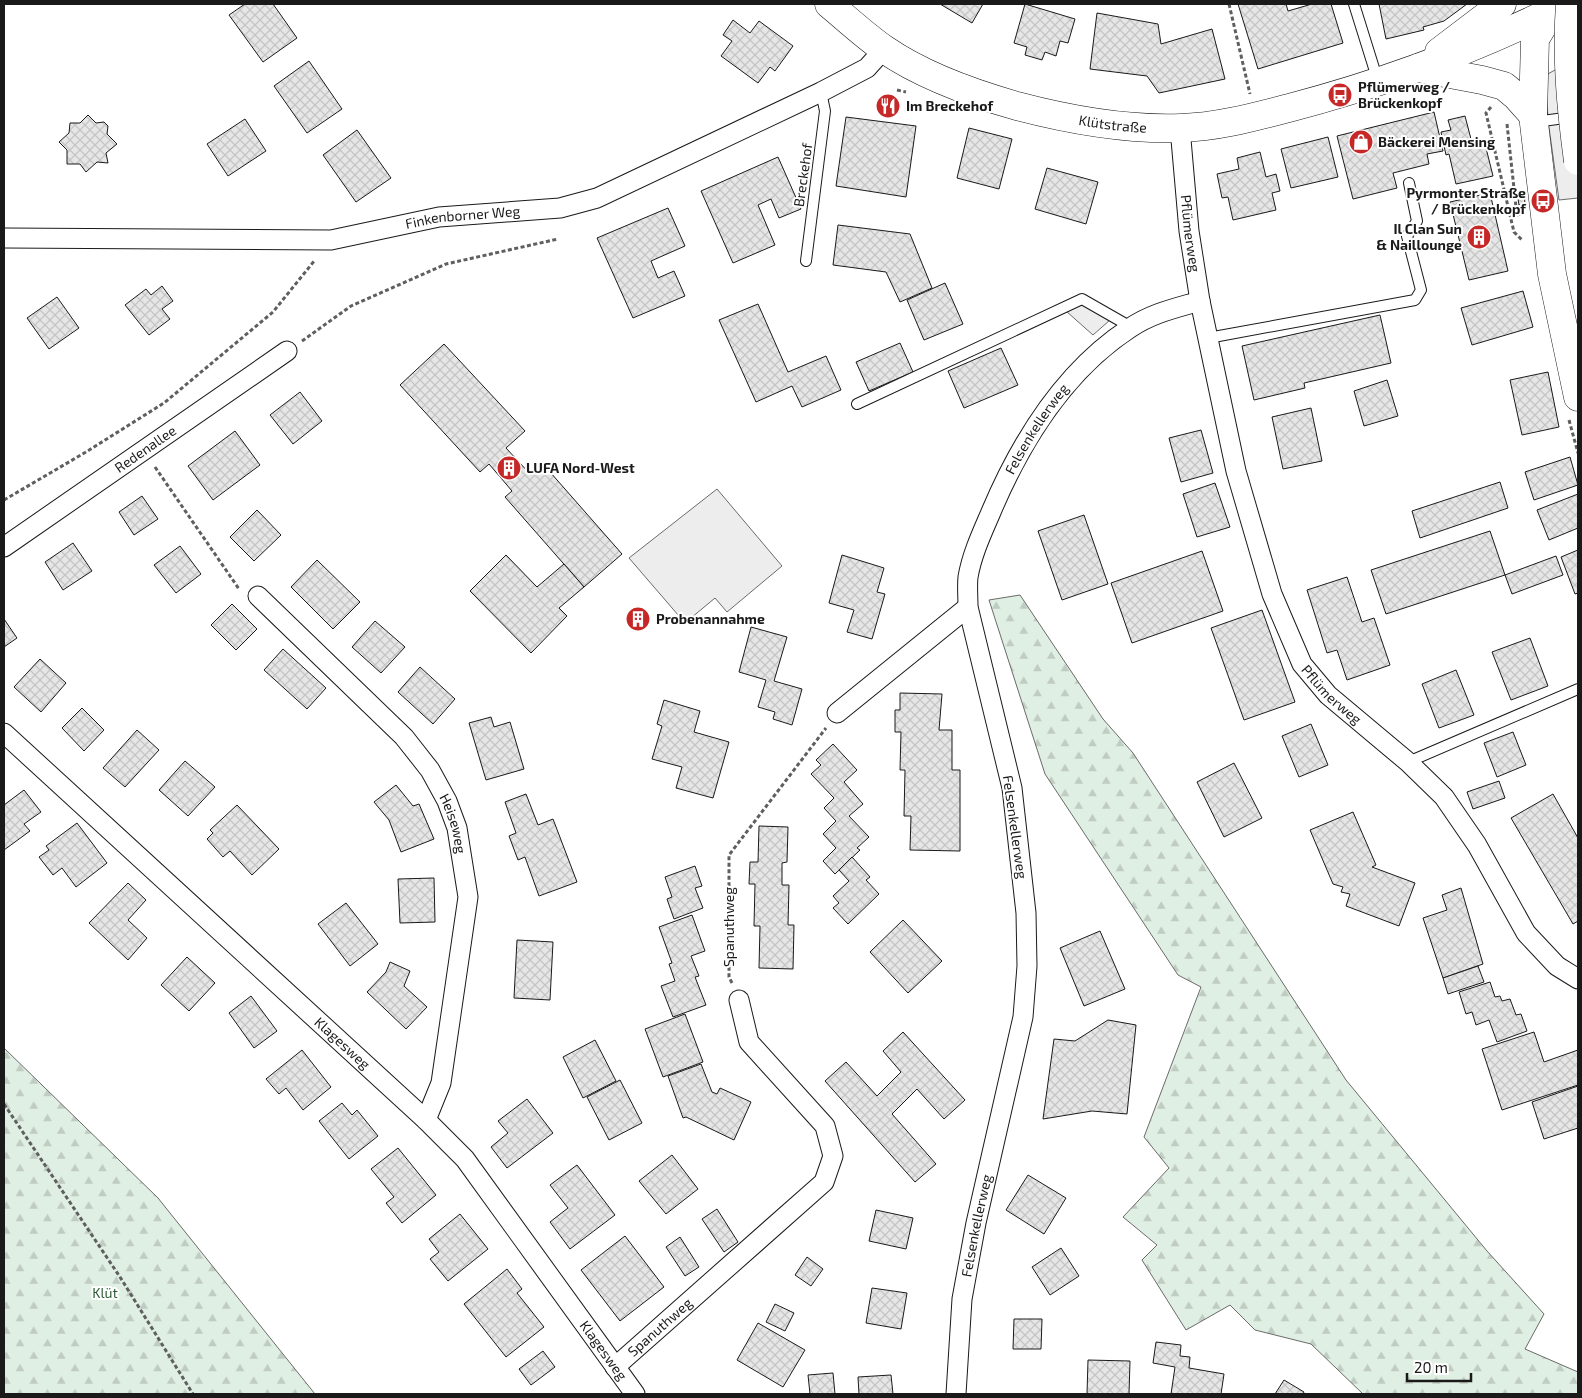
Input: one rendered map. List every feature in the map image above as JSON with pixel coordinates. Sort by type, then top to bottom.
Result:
[{"type":"main road","name":"Klütstraße","points":[[829,4],[884,49],[938,79],[1023,107],[1104,124],[1180,128],[1212,126],[1248,118],[1379,83],[1484,44],[1563,5]]},
{"type":"main road","name":"Klütstraße","points":[[1418,68],[1500,5]]},
{"type":"main road","points":[[1563,5],[1535,39],[1533,118],[1552,274],[1578,397]]},
{"type":"main road","points":[[1563,5],[1578,161]]},
{"type":"main road","points":[[1418,68],[1504,86],[1516,96],[1533,118]]},
{"type":"street","name":"Finkenborner Weg","points":[[4,238],[331,240],[438,217],[560,208],[598,198],[821,92],[867,68],[884,49]]},
{"type":"street","name":"Pflümerweg","points":[[1180,128],[1190,231],[1200,301],[1236,471],[1272,594],[1302,664],[1328,695],[1408,762],[1444,797],[1477,845],[1526,933],[1557,966],[1578,979]]},
{"type":"street","name":"Felsenkellerweg","points":[[956,1394],[962,1298],[976,1223],[1023,1017],[1027,966],[1026,913],[1012,788],[968,607],[968,578],[975,550],[1001,488],[1031,431],[1066,384],[1103,347],[1131,327],[1154,314],[1200,301]]},
{"type":"street","name":"Redenallee","points":[[4,547],[287,351]]},
{"type":"street","name":"Heiseweg","points":[[258,596],[404,737],[430,770],[447,801],[457,828],[468,897],[441,1084],[426,1120]]},
{"type":"street","points":[[837,713],[968,607]]},
{"type":"street","name":"Klagesweg","points":[[4,734],[426,1120],[464,1159],[635,1394]]},
{"type":"street","name":"Spanuthweg","points":[[616,1367],[824,1182],[833,1156],[825,1126],[749,1042],[739,1000]]},
{"type":"lane","points":[[1354,4],[1379,83]]},
{"type":"lane","name":"Breckehof","points":[[806,262],[826,111],[821,92]]},
{"type":"lane","points":[[1533,118],[1578,116]]},
{"type":"lane","points":[[1208,338],[1415,300],[1421,290],[1407,236],[1417,221],[1409,184]]},
{"type":"lane","points":[[857,404],[1082,299],[1131,327]]},
{"type":"lane","points":[[1408,762],[1578,689]]},
{"type":"path","points":[[1229,4],[1250,94],[1242,95]]},
{"type":"path","points":[[4,500],[164,403],[274,312],[331,240]]},
{"type":"path","points":[[287,351],[352,306],[446,264],[558,240]]},
{"type":"path","points":[[148,449],[157,473],[222,566],[240,590],[258,596]]},
{"type":"path","name":"Spanuthweg","points":[[739,1000],[729,977],[729,855],[837,713]]},
{"type":"path","points":[[4,1104],[120,1277],[193,1394]]},
{"type":"green space","points":[[1020,595],[1103,719],[1133,753],[1346,1080],[1487,1251],[1544,1314],[1525,1349],[1578,1372],[1578,1394],[1363,1394],[1311,1344],[1255,1330],[1230,1305],[1186,1330],[1142,1260],[1157,1245],[1123,1217],[1169,1168],[1144,1137],[1201,987],[1178,975],[1045,774],[989,600]]},
{"type":"green space","name":"Klüt","points":[[4,1048],[158,1198],[315,1394],[4,1394]]},
{"type":"shaded area","points":[[1578,57],[1578,198],[1559,200],[1548,120],[1546,75]]},
{"type":"shaded area","points":[[1082,303],[1110,320],[1093,335],[1066,311]]},
{"type":"shaded area","points":[[717,489],[782,566],[727,612],[715,598],[685,623],[629,558]]},
{"type":"building","points":[[245,4],[273,4],[297,38],[263,62],[229,15]]},
{"type":"building","points":[[940,4],[983,4],[972,23]]},
{"type":"building","points":[[1025,4],[1075,19],[1068,43],[1060,41],[1056,56],[1045,52],[1042,60],[1025,55],[1027,47],[1014,43]]},
{"type":"building","points":[[1238,4],[1286,4],[1288,11],[1312,4],[1331,4],[1343,43],[1258,69]]},
{"type":"building","points":[[1379,4],[1467,4],[1444,21],[1423,27],[1424,30],[1386,39]]},
{"type":"building","points":[[1097,13],[1158,24],[1161,44],[1212,29],[1225,79],[1159,93],[1147,76],[1090,69]]},
{"type":"building","points":[[733,20],[750,33],[759,21],[793,46],[775,71],[770,67],[758,83],[721,56],[732,41],[723,35]]},
{"type":"building","points":[[309,61],[342,109],[307,133],[274,86]]},
{"type":"building","points":[[1434,112],[1443,151],[1427,154],[1429,164],[1393,173],[1397,188],[1353,199],[1337,136]]},
{"type":"building","points":[[88,115],[96,123],[104,122],[108,126],[107,134],[117,144],[106,153],[108,163],[97,162],[86,172],[80,164],[67,164],[67,150],[59,142],[69,133],[70,123],[80,123]]},
{"type":"building","points":[[1465,116],[1472,143],[1484,140],[1493,176],[1456,184],[1449,154],[1446,155],[1441,132],[1451,130],[1448,120]]},
{"type":"building","points":[[846,117],[916,126],[906,197],[836,186]]},
{"type":"building","points":[[245,119],[266,151],[228,176],[207,144]]},
{"type":"building","points":[[969,128],[1012,139],[999,189],[957,178]]},
{"type":"building","points":[[357,130],[391,178],[356,202],[323,155]]},
{"type":"building","points":[[1328,137],[1338,177],[1291,188],[1281,149]]},
{"type":"building","points":[[1260,152],[1266,177],[1276,174],[1280,191],[1272,193],[1276,210],[1233,220],[1228,197],[1222,198],[1217,174],[1239,169],[1237,158]]},
{"type":"building","points":[[778,157],[801,209],[779,218],[771,199],[758,205],[775,245],[733,263],[701,191]]},
{"type":"building","points":[[1047,168],[1098,182],[1086,224],[1035,209]]},
{"type":"building","points":[[1524,192],[1525,204],[1519,205],[1517,193]]},
{"type":"building","name":"Il Clan Sun & Naillounge","points":[[1490,193],[1508,271],[1469,280],[1450,202]]},
{"type":"building","points":[[668,208],[685,246],[651,261],[658,278],[674,271],[685,296],[633,318],[597,238]]},
{"type":"building","points":[[838,225],[910,234],[932,288],[900,302],[886,272],[833,265]]},
{"type":"building","points":[[945,283],[963,324],[924,340],[907,300]]},
{"type":"building","points":[[162,286],[173,301],[162,309],[170,319],[149,335],[125,305],[146,289],[151,295]]},
{"type":"building","points":[[1523,291],[1533,327],[1472,345],[1461,308]]},
{"type":"building","points":[[57,297],[79,328],[49,349],[27,318]]},
{"type":"building","points":[[758,304],[788,372],[826,356],[841,390],[802,407],[792,386],[756,402],[719,320]]},
{"type":"building","points":[[1380,315],[1391,363],[1304,383],[1305,388],[1254,400],[1242,346]]},
{"type":"building","points":[[900,343],[913,372],[869,391],[856,362]]},
{"type":"building","name":"LUFA Nord-West","points":[[444,344],[525,431],[506,448],[531,475],[543,464],[622,554],[584,587],[505,497],[512,491],[489,464],[480,472],[400,385]]},
{"type":"building","points":[[1001,348],[1018,385],[964,408],[948,371]]},
{"type":"building","points":[[1548,372],[1559,427],[1522,435],[1510,380]]},
{"type":"building","points":[[1387,380],[1398,416],[1364,426],[1354,391]]},
{"type":"building","points":[[300,392],[322,421],[293,444],[270,415]]},
{"type":"building","points":[[1311,408],[1322,461],[1283,469],[1272,417]]},
{"type":"building","points":[[1201,430],[1213,473],[1181,482],[1169,438]]},
{"type":"building","points":[[235,431],[260,465],[213,500],[188,466]]},
{"type":"building","points":[[1570,457],[1578,485],[1534,500],[1525,472]]},
{"type":"building","points":[[1500,482],[1508,508],[1420,538],[1412,511]]},
{"type":"building","points":[[1215,483],[1230,527],[1197,537],[1183,494]]},
{"type":"building","points":[[1578,494],[1578,528],[1549,540],[1537,510]]},
{"type":"building","points":[[142,496],[158,519],[134,535],[119,512]]},
{"type":"building","points":[[257,510],[281,535],[254,561],[230,537]]},
{"type":"building","points":[[1084,515],[1108,584],[1062,600],[1038,531]]},
{"type":"building","points":[[1490,531],[1505,575],[1386,614],[1371,570]]},
{"type":"building","points":[[73,543],[92,571],[63,590],[45,562]]},
{"type":"building","points":[[180,546],[201,574],[176,593],[154,565]]},
{"type":"building","points":[[1578,550],[1578,593],[1575,594],[1561,557]]},
{"type":"building","points":[[1202,551],[1223,611],[1132,643],[1111,583]]},
{"type":"building","points":[[506,555],[537,587],[564,564],[584,587],[559,608],[567,616],[531,653],[470,591]]},
{"type":"building","points":[[842,555],[884,568],[877,592],[885,594],[872,639],[847,632],[854,610],[829,603]]},
{"type":"building","points":[[1556,556],[1563,575],[1512,594],[1505,575]]},
{"type":"building","points":[[317,560],[360,602],[333,629],[291,587]]},
{"type":"building","points":[[1347,577],[1362,622],[1374,618],[1390,665],[1347,680],[1337,650],[1327,653],[1307,590]]},
{"type":"building","points":[[232,604],[257,629],[236,650],[211,625]]},
{"type":"building","name":"Probenannahme","points":[[643,610],[648,616],[633,629],[627,622]]},
{"type":"building","points":[[1262,610],[1295,702],[1244,720],[1211,628]]},
{"type":"building","points":[[4,619],[17,638],[4,647]]},
{"type":"building","points":[[375,621],[405,647],[381,673],[352,647]]},
{"type":"building","points":[[751,627],[787,637],[774,681],[802,689],[792,725],[773,719],[775,712],[758,707],[766,680],[739,672]]},
{"type":"building","points":[[1530,638],[1548,686],[1511,700],[1492,652]]},
{"type":"building","points":[[283,649],[326,688],[307,709],[264,670]]},
{"type":"building","points":[[40,659],[66,683],[41,712],[14,687]]},
{"type":"building","points":[[420,667],[455,699],[433,724],[398,692]]},
{"type":"building","points":[[1456,670],[1474,715],[1439,728],[1422,684]]},
{"type":"building","points":[[900,693],[942,694],[939,730],[952,730],[952,770],[960,770],[960,851],[910,850],[911,816],[904,816],[905,770],[900,770],[901,732],[895,732],[895,710],[900,710]]},
{"type":"building","points":[[664,700],[700,711],[694,732],[729,742],[713,798],[676,788],[682,767],[652,759],[662,726],[657,724]]},
{"type":"building","points":[[82,708],[104,730],[84,751],[62,728]]},
{"type":"building","points":[[491,717],[494,727],[510,722],[524,769],[486,780],[469,723]]},
{"type":"building","points":[[1311,724],[1328,765],[1299,777],[1282,736]]},
{"type":"building","points":[[137,730],[159,750],[125,787],[103,768]]},
{"type":"building","points":[[1513,732],[1526,765],[1497,777],[1484,743]]},
{"type":"building","points":[[833,744],[857,770],[844,782],[863,804],[849,816],[869,837],[857,848],[860,850],[835,874],[823,861],[836,848],[823,834],[836,821],[824,808],[834,798],[811,774],[821,765],[816,760]]},
{"type":"building","points":[[185,761],[215,787],[188,816],[159,790]]},
{"type":"building","points":[[1234,763],[1262,818],[1224,837],[1197,782]]},
{"type":"building","points":[[1499,781],[1505,798],[1473,809],[1467,792]]},
{"type":"building","points":[[396,785],[413,806],[419,804],[434,839],[401,852],[389,820],[374,802]]},
{"type":"building","points":[[24,790],[41,812],[24,824],[30,831],[4,850],[4,805]]},
{"type":"building","points":[[526,794],[538,825],[553,819],[577,882],[539,896],[525,857],[518,860],[509,836],[516,833],[505,802]]},
{"type":"building","points":[[1553,794],[1578,838],[1578,921],[1573,924],[1511,818]]},
{"type":"building","points":[[237,805],[279,849],[252,875],[230,851],[223,857],[207,839],[213,833],[210,830]]},
{"type":"building","points":[[1353,812],[1376,865],[1372,867],[1415,883],[1399,926],[1346,906],[1350,894],[1341,892],[1343,887],[1333,884],[1310,830]]},
{"type":"building","points":[[77,823],[107,863],[76,887],[62,868],[53,875],[39,857],[49,850],[46,846]]},
{"type":"building","points":[[759,826],[788,827],[787,862],[782,863],[782,885],[789,885],[788,925],[794,925],[793,969],[759,968],[760,926],[754,926],[755,884],[749,884],[750,862],[758,862]]},
{"type":"building","points":[[852,857],[870,877],[866,880],[879,894],[848,924],[833,908],[839,903],[833,896],[849,881],[839,870]]},
{"type":"building","points":[[695,866],[702,886],[695,888],[703,908],[674,919],[667,899],[672,897],[665,877]]},
{"type":"building","points":[[434,878],[435,922],[400,923],[398,879]]},
{"type":"building","points":[[128,883],[146,900],[128,920],[147,938],[128,960],[89,923]]},
{"type":"building","points":[[1461,888],[1483,964],[1443,978],[1423,918],[1447,910],[1442,895]]},
{"type":"building","points":[[346,903],[378,944],[350,966],[318,924]]},
{"type":"building","points":[[692,915],[705,951],[691,956],[699,976],[695,977],[706,1005],[673,1017],[661,986],[675,981],[669,964],[672,963],[659,927]]},
{"type":"building","points":[[903,920],[942,961],[908,993],[870,952]]},
{"type":"building","points":[[1100,931],[1125,989],[1084,1006],[1060,948]]},
{"type":"building","points":[[517,940],[553,942],[550,1000],[514,998]]},
{"type":"building","points":[[187,957],[215,983],[189,1011],[161,985]]},
{"type":"building","points":[[390,962],[410,971],[404,986],[427,1007],[406,1029],[367,992],[386,972]]},
{"type":"building","points":[[1478,966],[1484,982],[1448,994],[1443,978]]},
{"type":"building","points":[[1490,982],[1495,997],[1500,996],[1502,1001],[1510,999],[1516,1015],[1521,1014],[1527,1031],[1497,1042],[1489,1020],[1476,1025],[1472,1012],[1466,1014],[1459,992]]},
{"type":"building","points":[[251,996],[277,1031],[254,1048],[229,1013]]},
{"type":"building","points":[[685,1014],[703,1062],[663,1077],[645,1029]]},
{"type":"building","points":[[1108,1020],[1136,1025],[1127,1114],[1092,1111],[1043,1119],[1054,1039],[1075,1041]]},
{"type":"building","points":[[903,1032],[965,1100],[944,1119],[917,1089],[892,1114],[936,1164],[915,1182],[825,1081],[846,1062],[877,1096],[901,1072],[883,1051]]},
{"type":"building","points":[[1534,1032],[1544,1062],[1578,1050],[1578,1085],[1502,1110],[1482,1049]]},
{"type":"building","points":[[595,1040],[616,1081],[583,1098],[563,1057]]},
{"type":"building","points":[[302,1050],[331,1087],[303,1110],[286,1088],[279,1094],[266,1079]]},
{"type":"building","points":[[701,1064],[712,1092],[717,1094],[720,1088],[751,1102],[734,1140],[686,1117],[683,1118],[668,1076]]},
{"type":"building","points":[[620,1080],[642,1123],[609,1140],[587,1097]]},
{"type":"building","points":[[1578,1086],[1578,1128],[1544,1139],[1532,1102]]},
{"type":"building","points":[[527,1099],[553,1133],[507,1168],[491,1147],[508,1133],[498,1121]]},
{"type":"building","points":[[342,1103],[352,1115],[357,1110],[378,1136],[349,1159],[319,1121]]},
{"type":"building","points":[[398,1148],[436,1195],[402,1223],[386,1203],[394,1197],[371,1169]]},
{"type":"building","points":[[672,1155],[698,1189],[666,1214],[639,1181]]},
{"type":"building","points":[[577,1165],[615,1215],[570,1249],[550,1222],[568,1208],[550,1185]]},
{"type":"building","points":[[1028,1175],[1066,1198],[1044,1234],[1006,1210]]},
{"type":"building","points":[[717,1209],[738,1242],[724,1252],[702,1219]]},
{"type":"building","points":[[876,1210],[913,1218],[906,1249],[869,1241]]},
{"type":"building","points":[[460,1214],[488,1249],[448,1281],[430,1259],[439,1252],[429,1239]]},
{"type":"building","points":[[625,1236],[664,1287],[620,1321],[581,1270]]},
{"type":"building","points":[[680,1237],[699,1267],[685,1276],[666,1247]]},
{"type":"building","points":[[1061,1248],[1079,1276],[1050,1295],[1032,1267]]},
{"type":"building","points":[[807,1257],[823,1269],[811,1286],[795,1275]]},
{"type":"building","points":[[507,1269],[522,1289],[517,1293],[544,1327],[506,1357],[464,1304]]},
{"type":"building","points":[[872,1288],[907,1293],[901,1329],[866,1323]]},
{"type":"building","points":[[775,1304],[794,1313],[785,1331],[766,1322]]},
{"type":"building","points":[[1014,1319],[1042,1319],[1041,1349],[1013,1349]]},
{"type":"building","points":[[758,1323],[805,1350],[783,1387],[737,1360]]},
{"type":"building","points":[[1156,1342],[1181,1345],[1180,1356],[1190,1357],[1189,1368],[1224,1374],[1221,1394],[1171,1394],[1175,1367],[1153,1363]]},
{"type":"building","points":[[543,1351],[555,1367],[531,1385],[519,1369]]},
{"type":"building","points":[[1088,1360],[1130,1361],[1129,1394],[1087,1394]]},
{"type":"building","points":[[833,1373],[835,1394],[810,1394],[808,1375]]},
{"type":"building","points":[[891,1375],[893,1394],[859,1394],[858,1377]]},
{"type":"building","points":[[1284,1380],[1304,1392],[1303,1394],[1275,1394]]},
{"type":"place","name":"Pflümerweg / Brückenkopf","points":[[1340,95]]},
{"type":"place","name":"Im Breckehof","points":[[888,106]]},
{"type":"place","name":"Bäckerei Mensing","points":[[1361,142]]},
{"type":"place","name":"Pyrmonter Straße / Brückenkopf","points":[[1543,201]]},
{"type":"place","name":"Il Clan Sun & Naillounge","points":[[1479,237]]},
{"type":"place","name":"LUFA Nord-West","points":[[509,468]]},
{"type":"place","name":"Probenannahme","points":[[638,619]]}]
